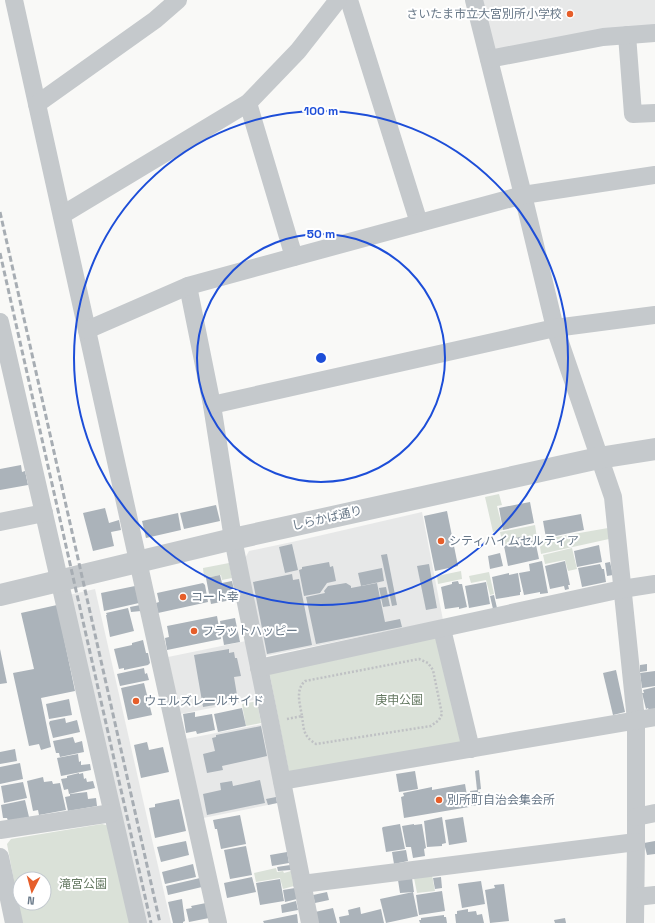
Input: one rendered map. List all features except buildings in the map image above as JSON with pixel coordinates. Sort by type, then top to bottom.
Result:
[{"type":"street","points":[[14,0],[218,923]]},
{"type":"street","points":[[37,104],[155,20],[178,0]]},
{"type":"street","points":[[62,215],[248,103],[298,51],[338,0]]},
{"type":"street","points":[[349,0],[419,223]]},
{"type":"street","points":[[474,0],[524,195],[555,328],[613,497],[636,720],[635,923]]},
{"type":"street","points":[[489,59],[603,37],[655,34]]},
{"type":"street","points":[[628,35],[633,114],[655,113]]},
{"type":"street","points":[[248,103],[294,257]]},
{"type":"street","points":[[87,330],[188,286],[294,257],[524,195],[655,175]]},
{"type":"street","points":[[188,286],[212,405],[233,539],[310,923]]},
{"type":"street","points":[[212,405],[555,328],[655,315]]},
{"type":"street","points":[[0,322],[138,923]]},
{"type":"street","name":"しらかば通り","points":[[0,595],[233,539],[599,458],[655,449]]},
{"type":"street","points":[[0,522],[44,513]]},
{"type":"street","points":[[259,668],[442,630],[622,589],[655,584]]},
{"type":"street","points":[[442,630],[472,749]]},
{"type":"street","points":[[282,781],[655,717]]},
{"type":"street","points":[[0,830],[112,813]]},
{"type":"street","points":[[636,816],[655,813]]},
{"type":"street","points":[[302,884],[636,842]]},
{"type":"street","points":[[0,857],[14,923]]},
{"type":"street","points":[[636,897],[655,895]]},
{"type":"path","points":[[419,659],[428,663],[433,670],[442,714],[439,720],[431,726],[316,744],[309,740],[305,734],[302,716],[299,695],[300,685],[305,681],[419,659]]},
{"type":"path","points":[[270,722],[302,716]]},
{"type":"shaded area","name":"さいたま市立大宮別所小学校","points":[[481,0],[655,0],[655,28],[501,52],[492,48]]},
{"type":"shaded area","points":[[422,512],[443,620],[265,656],[244,560],[249,551]]},
{"type":"shaded area","points":[[95,589],[171,923],[143,923],[69,595]]},
{"type":"shaded area","points":[[246,641],[258,699],[180,714],[168,657]]},
{"type":"shaded area","points":[[263,724],[278,803],[203,818],[185,739]]},
{"type":"green space","points":[[499,494],[502,505],[497,506],[503,530],[493,532],[485,497]]},
{"type":"green space","points":[[535,525],[537,538],[526,541],[524,536],[515,538],[515,542],[503,545],[500,532]]},
{"type":"green space","points":[[608,528],[609,539],[541,554],[539,540]]},
{"type":"green space","points":[[572,548],[577,569],[568,571],[565,560],[545,564],[543,555]]},
{"type":"green space","points":[[229,563],[232,578],[222,580],[221,575],[204,578],[203,568]]},
{"type":"green space","points":[[461,571],[462,579],[438,584],[437,576]]},
{"type":"green space","points":[[489,572],[494,594],[490,595],[486,580],[471,583],[469,576]]},
{"type":"green space","name":"庚申公園","points":[[440,637],[463,743],[289,772],[269,671]]},
{"type":"green space","points":[[257,701],[261,723],[246,726],[242,704]]},
{"type":"green space","name":"滝宮公園","points":[[102,824],[110,826],[133,923],[22,923],[20,911],[52,911],[52,871],[12,871],[7,844],[11,839]]},
{"type":"green space","points":[[276,868],[277,872],[283,871],[284,873],[291,871],[294,886],[283,889],[280,878],[256,882],[254,873]]},
{"type":"green space","points":[[432,875],[435,891],[417,893],[414,878]]},
{"type":"railway","points":[[0,212],[160,923]]},
{"type":"railway","points":[[0,253],[151,923]]},
{"type":"place","name":"さいたま市立大宮別所小学校","points":[[570,14]]},
{"type":"place","name":"シティハイムセルティア","points":[[441,541]]},
{"type":"place","name":"コート幸","points":[[183,597]]},
{"type":"place","name":"フラットハッピー","points":[[194,631]]},
{"type":"place","name":"ウェルズレールサイド","points":[[136,701]]},
{"type":"place","name":"別所町自治会集会所","points":[[439,800]]}]
